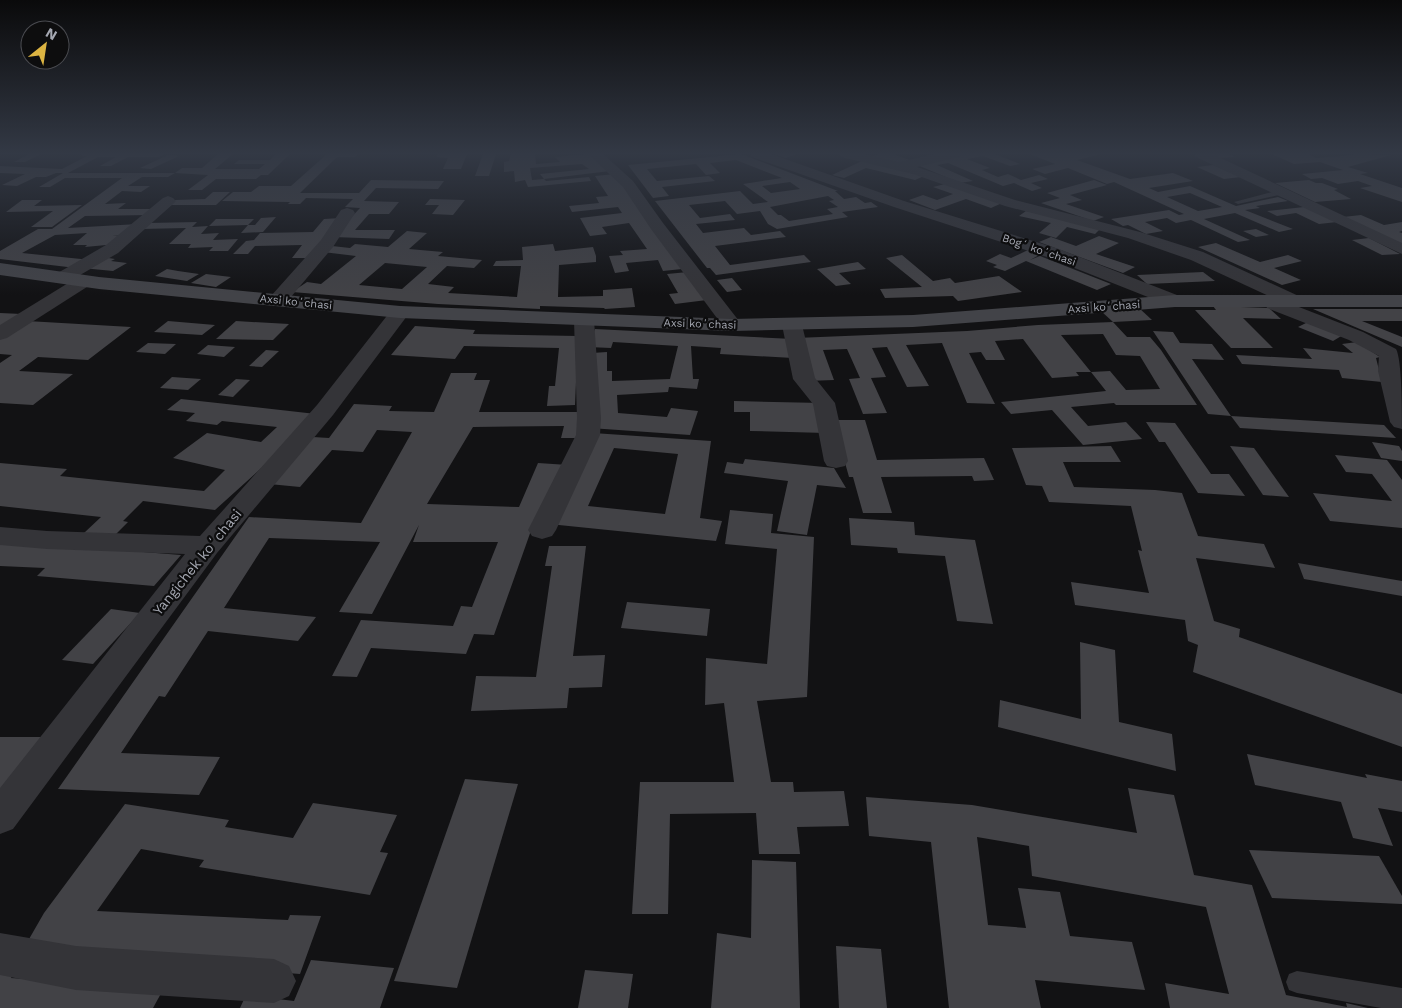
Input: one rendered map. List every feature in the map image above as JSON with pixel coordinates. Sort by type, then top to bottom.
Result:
[{"type":"street","points":[[62,278],[112,249],[168,201]]},
{"type":"street","points":[[641,201],[732,325]]},
{"type":"street","name":"Bogʻ koʻchasi","points":[[891,201],[1053,253],[1174,301]]},
{"type":"street","points":[[1004,201],[1134,235],[1197,256],[1296,302]]},
{"type":"street","points":[[1299,201],[1402,249]]},
{"type":"street","points":[[278,300],[327,243],[347,213]]},
{"type":"street","name":"Axsi koʻchasi","points":[[0,269],[84,281],[400,312],[732,325],[913,321],[1174,301],[1402,301]]},
{"type":"street","points":[[0,334],[84,281]]},
{"type":"street","points":[[1266,301],[1356,336],[1395,355],[1389,370],[1402,422]]},
{"type":"street","name":"Yangichek koʻchasi","points":[[0,816],[208,546],[326,410],[400,312]]},
{"type":"street","points":[[542,530],[588,435],[589,418],[584,320]]},
{"type":"street","points":[[792,325],[804,379],[824,402],[836,461]]},
{"type":"street","points":[[0,536],[47,540],[208,546]]},
{"type":"street","points":[[0,954],[76,968],[274,981]]},
{"type":"lane","points":[[1238,202],[1242,201]]},
{"type":"lane","points":[[1296,982],[1402,1000]]},
{"type":"building","points":[[21,201],[41,201],[34,206],[82,205],[52,227],[31,227],[53,211],[6,212]]},
{"type":"building","points":[[90,201],[109,201],[105,204],[126,203],[118,209],[157,209],[150,215],[85,216],[68,228],[138,224],[126,235],[112,235],[127,236],[117,244],[85,247],[87,245],[73,245],[87,233],[55,235],[22,253],[91,260],[76,268],[0,259],[0,251],[38,229],[52,229]]},
{"type":"building","points":[[174,201],[220,201],[216,205],[169,205]]},
{"type":"building","points":[[225,201],[303,201],[300,204],[288,204],[290,202]]},
{"type":"building","points":[[351,201],[399,202],[389,214],[369,214],[355,230],[395,230],[389,239],[333,237],[360,208],[345,207]]},
{"type":"building","points":[[428,201],[464,201],[453,215],[432,214],[439,205],[425,205]]},
{"type":"building","points":[[598,201],[634,201],[682,269],[663,271],[658,260],[626,263],[629,271],[615,273],[609,256],[623,255],[620,251],[647,249],[629,223],[602,227],[607,234],[590,236],[580,218],[622,213],[618,207],[572,212],[569,206],[599,203]]},
{"type":"building","points":[[655,201],[725,201],[689,205],[700,218],[730,214],[735,220],[696,224],[703,233],[744,228],[751,235],[780,231],[786,237],[715,246],[730,265],[804,255],[811,262],[716,275],[710,268],[707,268]]},
{"type":"building","points":[[725,201],[750,201],[753,204],[768,202],[767,201],[801,201],[770,207],[778,215],[789,221],[833,214],[827,209],[838,207],[829,201],[871,202],[878,207],[842,212],[848,217],[777,229],[768,224],[760,211],[737,214]]},
{"type":"building","points":[[912,201],[960,201],[935,210]]},
{"type":"building","points":[[972,201],[996,201],[1002,203],[991,208]]},
{"type":"building","points":[[1048,201],[1078,201],[1066,204],[1104,217],[1093,221],[1041,203]]},
{"type":"building","points":[[1156,201],[1176,201],[1198,211],[1222,207],[1208,201],[1225,201],[1236,206],[1259,201],[1288,201],[1256,206],[1260,208],[1245,210],[1293,229],[1279,232],[1235,213],[1204,219],[1250,240],[1238,242],[1191,220],[1176,223],[1167,218],[1145,222],[1163,231],[1146,234],[1128,225],[1123,226],[1111,219],[1169,210],[1179,215],[1184,214]]},
{"type":"building","points":[[1304,207],[1337,222],[1319,224],[1296,213],[1277,216],[1267,211]]},
{"type":"building","points":[[1026,211],[1101,228],[1095,234],[1067,227],[1056,238],[1039,233],[1051,223],[1019,216]]},
{"type":"building","points":[[1361,215],[1384,225],[1402,222],[1402,231],[1399,232],[1402,233],[1402,244],[1343,217]]},
{"type":"building","points":[[276,217],[263,232],[241,233],[248,225],[255,225],[261,218]]},
{"type":"building","points":[[341,218],[313,258],[292,258],[302,245],[255,246],[248,254],[233,254],[246,241],[254,240],[260,233],[313,232],[324,219]]},
{"type":"building","points":[[216,219],[254,219],[248,225],[209,226]]},
{"type":"building","points":[[197,222],[192,227],[208,226],[201,234],[219,233],[213,240],[238,239],[228,251],[209,251],[213,247],[188,248],[191,244],[169,244],[186,228],[140,229],[148,223]]},
{"type":"building","points":[[1256,229],[1269,235],[1256,237],[1243,231]]},
{"type":"building","points":[[407,231],[427,233],[409,249],[443,252],[438,256],[482,260],[474,268],[447,266],[428,284],[454,287],[448,293],[517,297],[521,266],[493,266],[496,261],[523,260],[522,247],[553,244],[555,251],[593,247],[596,262],[559,265],[558,297],[603,296],[603,290],[632,288],[635,307],[605,309],[540,306],[540,309],[438,304],[292,292],[307,282],[321,284],[356,256],[323,252],[332,246],[350,248],[355,244],[388,247]],"holes":[[[385,263],[427,267],[402,289],[359,285]]]},
{"type":"building","points":[[1099,236],[1119,243],[1096,254],[1135,267],[1123,273],[1039,242],[1051,237],[1076,246]]},
{"type":"building","points":[[1369,238],[1400,254],[1382,255],[1352,240]]},
{"type":"building","points":[[1216,243],[1260,262],[1288,255],[1302,261],[1274,268],[1301,280],[1282,285],[1198,247]]},
{"type":"building","points":[[1028,250],[1041,254],[1030,260],[1040,256],[1111,284],[1097,290],[1026,261],[1005,271],[993,267],[997,265],[986,261],[1000,254],[1011,258]]},
{"type":"building","points":[[902,255],[933,281],[950,278],[955,283],[999,276],[1022,292],[958,301],[953,296],[885,298],[880,289],[922,287],[886,258]]},
{"type":"building","points":[[102,257],[115,259],[111,261],[127,263],[113,271],[82,268]]},
{"type":"building","points":[[858,262],[866,269],[839,273],[851,284],[836,286],[817,269]]},
{"type":"building","points":[[167,269],[199,274],[187,281],[155,276]]},
{"type":"building","points":[[688,272],[707,300],[675,304],[669,294],[678,293],[667,274]]},
{"type":"building","points":[[1203,272],[1215,281],[1147,284],[1137,275]]},
{"type":"building","points":[[206,274],[231,277],[216,287],[191,283]]},
{"type":"building","points":[[732,278],[742,290],[727,292],[717,280]]},
{"type":"building","points":[[1213,306],[1269,308],[1281,319],[1243,318],[1273,348],[1231,348],[1195,310],[1216,310]]},
{"type":"building","points":[[1139,308],[1152,320],[1113,322],[1101,311]]},
{"type":"building","points":[[1313,309],[1402,309],[1402,321],[1362,321],[1402,337],[1402,347]]},
{"type":"building","points":[[0,313],[22,314],[0,326]]},
{"type":"building","points":[[27,321],[131,327],[88,360],[38,357],[19,371],[73,374],[33,405],[0,403],[0,363],[12,355],[0,354],[0,339]]},
{"type":"building","points":[[168,321],[215,325],[202,335],[154,332]]},
{"type":"building","points":[[236,321],[289,324],[273,340],[216,339]]},
{"type":"building","points":[[1113,322],[1127,337],[1150,337],[1161,350],[1197,405],[1116,405],[1114,403],[1071,407],[1088,426],[1126,422],[1142,439],[1083,445],[1052,410],[1011,414],[1001,402],[1106,391],[1091,372],[1076,372],[1079,376],[1052,378],[1023,339],[995,341],[1005,360],[986,360],[981,352],[969,353],[995,404],[967,403],[942,343],[906,345],[929,386],[907,387],[887,347],[872,348],[886,377],[871,378],[887,413],[863,414],[849,379],[860,378],[847,349],[823,350],[834,380],[807,381],[796,338],[967,331],[1038,325]],"holes":[[[1103,334],[1116,355],[1140,356],[1160,389],[1126,390],[1110,371],[1091,372],[1061,335]]]},
{"type":"building","points":[[1308,322],[1343,335],[1333,341],[1298,327]]},
{"type":"building","points":[[415,326],[475,330],[473,334],[578,336],[575,405],[547,406],[549,386],[555,386],[559,348],[464,346],[455,359],[391,355]]},
{"type":"building","points":[[595,329],[793,339],[793,358],[720,354],[721,348],[691,346],[693,379],[699,379],[697,389],[669,387],[668,392],[617,395],[618,413],[667,417],[671,408],[698,411],[690,435],[590,428],[592,353],[607,352],[607,371],[612,371],[612,381],[670,379],[678,346],[613,342],[611,348],[588,347]]},
{"type":"building","points":[[1153,331],[1173,332],[1180,343],[1212,344],[1224,360],[1192,359],[1231,416],[1208,414]]},
{"type":"building","points":[[1357,342],[1380,357],[1376,358],[1382,382],[1342,378],[1339,370],[1242,364],[1236,355],[1312,359],[1303,348],[1353,353],[1342,344]]},
{"type":"building","points":[[148,343],[176,344],[165,354],[136,352]]},
{"type":"building","points":[[208,345],[235,347],[224,357],[197,354]]},
{"type":"building","points":[[266,350],[279,351],[262,367],[249,366]]},
{"type":"building","points":[[451,373],[477,373],[474,380],[490,380],[479,412],[587,412],[582,438],[561,438],[564,426],[473,427],[427,504],[519,507],[538,463],[568,465],[533,525],[494,635],[474,634],[466,654],[371,648],[357,677],[332,676],[361,620],[453,626],[461,606],[472,607],[498,542],[413,542],[419,525],[372,614],[339,612],[380,542],[269,538],[224,608],[316,617],[298,641],[208,631],[165,697],[159,696],[121,753],[220,757],[199,795],[58,789],[249,517],[361,523],[412,432],[377,430],[363,452],[332,450],[300,487],[269,484],[313,437],[329,438],[354,404],[392,406],[389,411],[434,412]]},
{"type":"building","points":[[172,377],[201,379],[188,390],[160,388]]},
{"type":"building","points":[[236,379],[250,380],[233,397],[218,395]]},
{"type":"building","points":[[181,399],[316,414],[278,453],[215,510],[143,501],[123,521],[128,522],[114,536],[84,533],[101,517],[0,506],[0,463],[67,469],[60,476],[204,491],[225,470],[173,458],[207,433],[261,442],[277,427],[222,421],[217,425],[186,421],[195,413],[167,410]]},
{"type":"building","points":[[734,401],[822,403],[826,433],[750,431],[750,412],[734,412]]},
{"type":"building","points":[[1231,416],[1384,425],[1396,438],[1240,428]]},
{"type":"building","points":[[833,420],[865,420],[877,460],[984,458],[994,480],[974,481],[972,476],[881,477],[892,513],[863,513],[853,477],[849,477]]},
{"type":"building","points":[[1146,422],[1175,423],[1211,474],[1229,474],[1245,496],[1198,493],[1165,442],[1159,442]]},
{"type":"building","points":[[593,433],[711,441],[700,518],[722,521],[716,541],[549,524]],"holes":[[[614,448],[678,454],[665,514],[588,506]]]},
{"type":"building","points":[[1372,442],[1399,446],[1402,451],[1402,461],[1381,458]]},
{"type":"building","points":[[1111,446],[1121,462],[1063,462],[1074,487],[1182,493],[1198,536],[1264,544],[1275,568],[1196,558],[1214,621],[1240,629],[1239,637],[1402,694],[1402,747],[1193,672],[1198,645],[1188,641],[1185,620],[1075,605],[1071,582],[1149,593],[1138,550],[1142,551],[1131,506],[1049,502],[1042,486],[1026,485],[1012,448]]},
{"type":"building","points":[[1230,446],[1254,448],[1289,497],[1263,495]]},
{"type":"building","points":[[1335,455],[1387,460],[1402,480],[1402,528],[1330,521],[1313,493],[1392,501],[1372,474],[1346,472]]},
{"type":"building","points":[[745,459],[834,468],[846,488],[817,485],[807,535],[777,531],[788,481],[724,473],[727,462],[743,464]]},
{"type":"building","points":[[730,510],[773,514],[771,533],[814,537],[807,697],[757,701],[771,782],[793,782],[794,792],[844,791],[849,826],[797,827],[800,854],[759,854],[756,813],[670,814],[668,914],[632,914],[640,782],[734,782],[724,703],[705,705],[706,658],[767,664],[777,549],[725,544]]},
{"type":"building","points":[[849,518],[914,522],[915,535],[975,540],[993,624],[957,621],[945,556],[898,553],[897,548],[851,545]]},
{"type":"building","points":[[0,542],[181,555],[154,586],[37,576],[45,568],[0,566]]},
{"type":"building","points":[[549,546],[586,546],[573,656],[605,655],[602,687],[569,688],[567,708],[471,711],[476,676],[536,677],[552,566],[545,566]]},
{"type":"building","points":[[1298,563],[1402,581],[1402,596],[1304,579]]},
{"type":"building","points":[[627,602],[710,609],[707,636],[621,628]]},
{"type":"building","points":[[111,609],[140,613],[93,664],[62,660]]},
{"type":"building","points":[[1080,642],[1115,650],[1119,722],[1172,734],[1176,771],[998,727],[1000,700],[1081,719]]},
{"type":"building","points":[[0,737],[44,737],[0,802]]},
{"type":"building","points":[[1247,754],[1367,778],[1365,774],[1402,781],[1402,812],[1378,808],[1393,846],[1353,838],[1341,802],[1255,785]]},
{"type":"building","points":[[465,779],[518,784],[457,988],[394,981]]},
{"type":"building","points":[[1128,788],[1174,795],[1194,875],[1252,885],[1286,995],[1347,1007],[1346,1003],[1368,1008],[1170,1008],[1165,983],[1229,994],[1206,907],[1032,876],[1029,846],[977,837],[988,925],[1026,928],[1018,888],[1060,892],[1070,936],[1132,942],[1145,990],[1035,980],[1041,1008],[949,1008],[931,842],[869,836],[866,797],[972,805],[1137,833]]},
{"type":"building","points":[[313,803],[397,815],[380,852],[388,853],[370,895],[199,867],[204,860],[141,849],[97,911],[288,920],[290,915],[321,916],[300,974],[21,953],[44,913],[125,804],[229,820],[225,827],[293,838]]},
{"type":"building","points":[[1249,850],[1379,856],[1402,896],[1402,904],[1272,898]]},
{"type":"building","points":[[752,860],[796,862],[800,1008],[711,1008],[717,933],[751,938]]},
{"type":"building","points":[[836,946],[881,949],[887,1008],[839,1008]]},
{"type":"building","points":[[311,960],[394,968],[380,1008],[240,1008],[246,995],[294,1001]]},
{"type":"building","points":[[0,962],[18,963],[11,978],[164,988],[153,1008],[0,1008]]},
{"type":"building","points":[[585,970],[633,974],[628,1008],[578,1008]]}]
